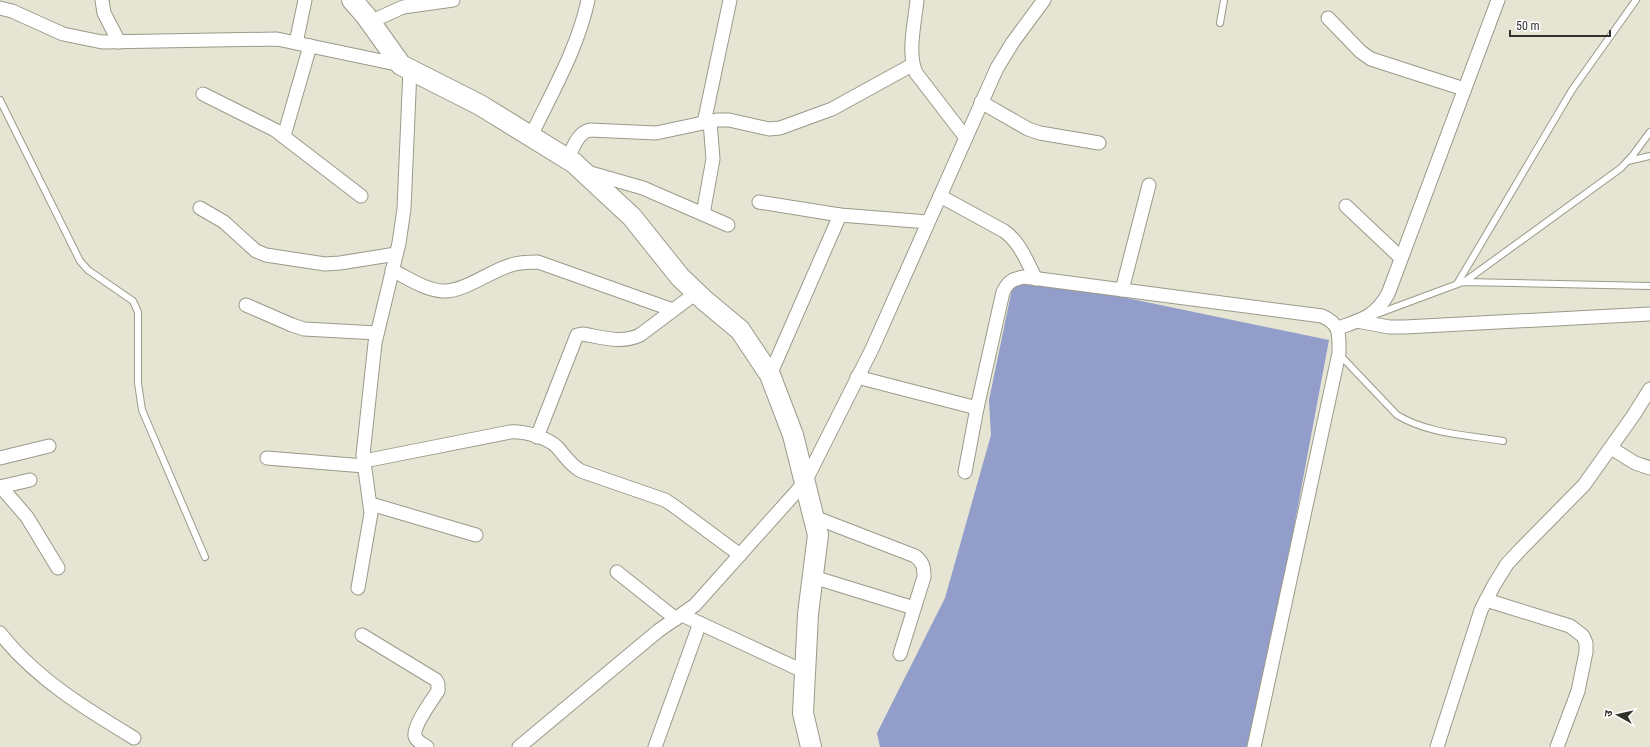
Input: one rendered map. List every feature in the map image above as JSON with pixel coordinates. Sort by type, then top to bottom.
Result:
[{"type":"main road","points":[[352,0],[405,67],[480,105],[568,159],[583,171],[632,218],[680,277],[696,293],[740,330],[770,375],[793,435],[818,535],[808,614],[803,713],[811,747]]},
{"type":"street","points":[[3,0],[0,7],[63,34],[102,42],[266,39],[296,43],[405,67],[404,209],[396,254],[377,333],[364,464],[371,504],[371,513],[358,588]]},
{"type":"street","points":[[102,0],[104,13],[119,42]]},
{"type":"street","points":[[296,43],[305,0]]},
{"type":"street","points":[[370,22],[394,6],[453,0]]},
{"type":"street","points":[[531,136],[574,45],[585,14],[588,0]]},
{"type":"street","points":[[703,214],[713,159],[707,122],[730,0]]},
{"type":"street","points":[[917,0],[912,65],[916,73],[966,138]]},
{"type":"street","points":[[519,747],[658,631],[695,605],[805,482],[872,349],[997,68],[1012,42],[1044,0]]},
{"type":"street","points":[[1338,328],[1361,320],[1381,306],[1388,294],[1498,0]]},
{"type":"street","points":[[1328,18],[1371,59],[1464,88]]},
{"type":"street","points":[[284,136],[310,46]]},
{"type":"street","points":[[568,159],[580,136],[584,131],[590,130],[656,133],[707,122],[729,120],[769,130],[780,128],[832,109],[912,65]]},
{"type":"street","points":[[203,94],[284,136],[361,196]]},
{"type":"street","points":[[981,102],[1028,129],[1040,133],[1099,142]]},
{"type":"street","points":[[583,171],[643,188],[728,225]]},
{"type":"street","points":[[1122,290],[1149,185]]},
{"type":"street","points":[[940,196],[1012,236],[1036,279]]},
{"type":"street","points":[[759,202],[840,215],[928,222]]},
{"type":"street","points":[[1346,206],[1401,258]]},
{"type":"street","points":[[200,208],[224,222],[256,251],[266,255],[326,264],[396,254]]},
{"type":"street","points":[[770,375],[840,215]]},
{"type":"street","points":[[392,270],[432,289],[444,291],[456,289],[511,265],[525,262],[538,262],[673,310]]},
{"type":"street","points":[[965,472],[977,408],[1003,292],[1007,283],[1014,279],[1024,277],[1322,316],[1330,319],[1338,328],[1339,354],[1254,747]]},
{"type":"street","points":[[537,437],[577,335],[582,334],[623,340],[631,339],[640,335],[696,293]]},
{"type":"street","points":[[246,305],[304,329],[317,331],[377,333]]},
{"type":"street","points":[[1361,320],[1389,327],[1406,327],[1650,314]]},
{"type":"street","points":[[857,377],[977,408]]},
{"type":"street","points":[[1437,747],[1481,610],[1507,564],[1584,485],[1649,393]]},
{"type":"street","points":[[267,458],[364,464],[510,432],[525,432],[554,444],[570,464],[581,471],[665,500],[740,555]]},
{"type":"street","points":[[0,458],[49,446]]},
{"type":"street","points":[[1611,448],[1635,463],[1650,468]]},
{"type":"street","points":[[30,480],[1,487],[27,517],[58,568]]},
{"type":"street","points":[[371,504],[476,535]]},
{"type":"street","points":[[814,517],[915,556],[921,561],[924,568],[924,577],[900,654]]},
{"type":"street","points":[[617,572],[679,617],[700,623],[805,672]]},
{"type":"street","points":[[813,576],[914,608]]},
{"type":"street","points":[[1486,600],[1570,626],[1583,636],[1586,643],[1586,652],[1578,691],[1557,747]]},
{"type":"street","points":[[655,747],[700,623]]},
{"type":"street","points":[[0,633],[19,655],[35,670],[88,711],[134,738]]},
{"type":"street","points":[[362,635],[436,680],[438,684],[438,691],[416,727],[416,740],[427,747]]},
{"type":"lane","points":[[1220,23],[1224,0]]},
{"type":"lane","points":[[1460,283],[1572,90],[1636,0]]},
{"type":"lane","points":[[0,100],[73,251],[88,270],[133,301],[138,312],[138,383],[142,410],[205,557]]},
{"type":"lane","points":[[1361,320],[1460,283],[1621,168],[1650,132]]},
{"type":"lane","points":[[1628,161],[1650,156]]},
{"type":"lane","points":[[1460,283],[1650,286]]},
{"type":"lane","points":[[1339,354],[1397,415],[1408,421],[1422,427],[1503,440]]},
{"type":"water","points":[[1050,282],[1329,340],[1262,698],[1249,747],[880,747],[877,733],[945,598],[991,435],[989,400],[1013,284]]}]
